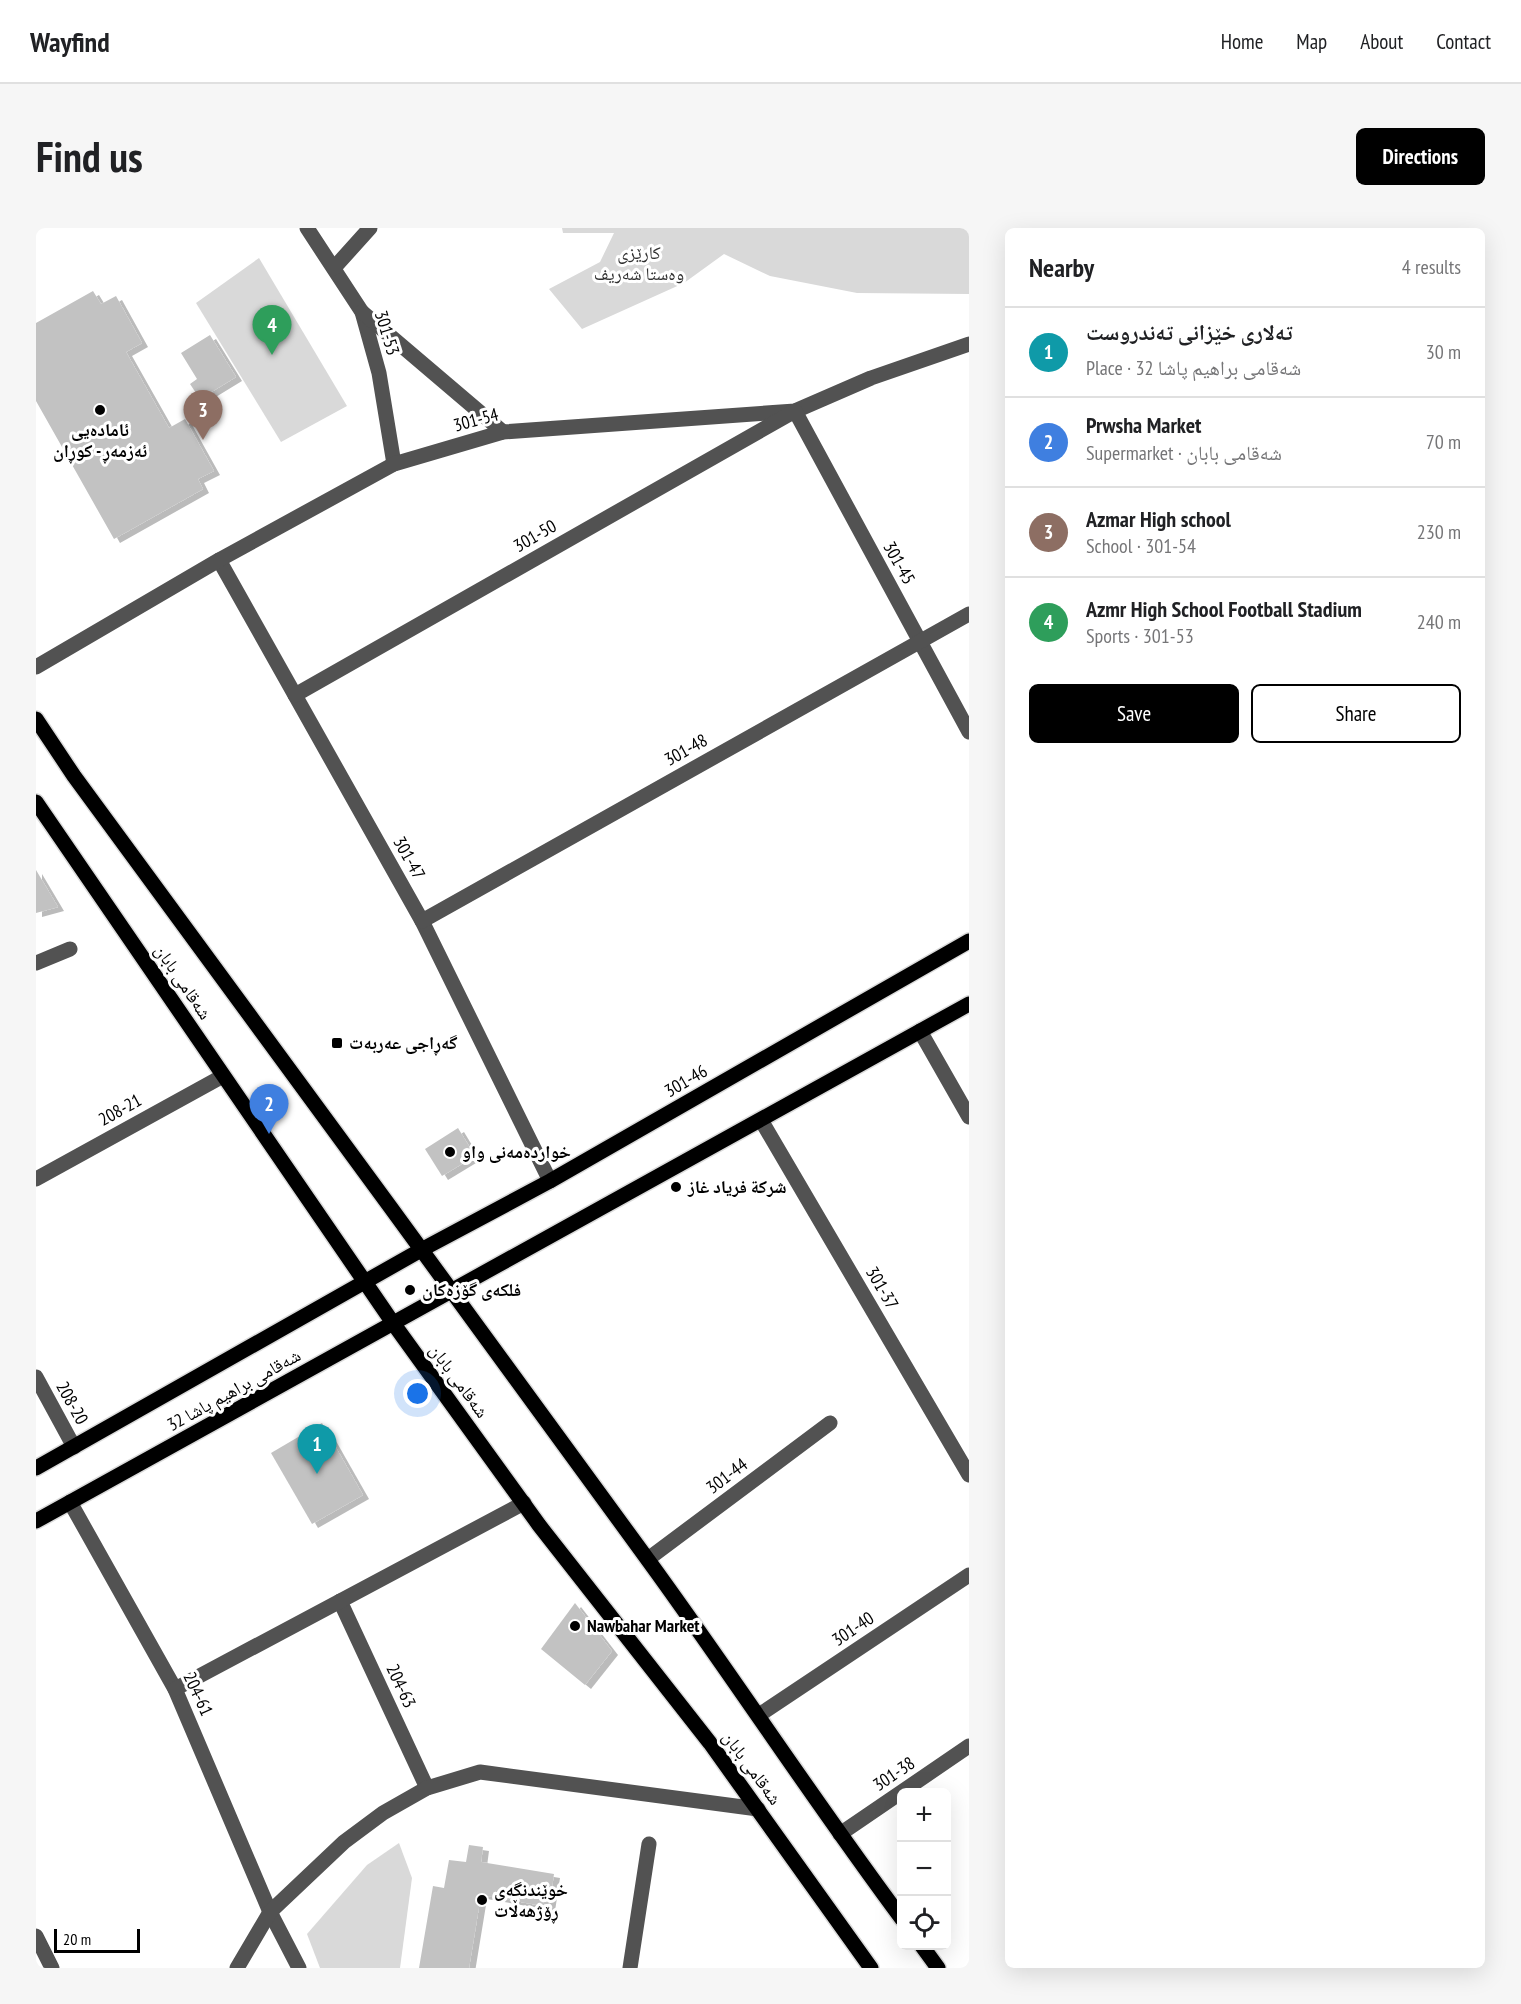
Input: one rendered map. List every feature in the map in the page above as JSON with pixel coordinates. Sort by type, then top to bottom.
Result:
[{"type":"main road","points":[[36,719],[74,776],[450,1292],[648,1559],[840,1834],[897,1911]]},
{"type":"main road","name":"شەقامی بابان","points":[[36,802],[393,1323],[524,1503],[710,1743],[871,1968]]},
{"type":"main road","name":"301-46","points":[[421,1250],[550,1181],[969,941]]},
{"type":"main road","points":[[450,1292],[969,1004]]},
{"type":"main road","name":"شەقامی براهیم پاشا 32","points":[[36,1468],[421,1250]]},
{"type":"main road","name":"شەقامی براهیم پاشا 32","points":[[36,1521],[450,1292]]},
{"type":"main road","points":[[925,1950],[938,1968]]},
{"type":"street","name":"301-53","points":[[307,228],[362,312],[379,373],[394,464]]},
{"type":"street","points":[[334,268],[370,228]]},
{"type":"street","points":[[362,312],[504,432]]},
{"type":"street","name":"301-54","points":[[36,668],[219,560],[394,464],[504,432],[795,411],[871,378],[969,344]]},
{"type":"street","name":"301-45","points":[[795,411],[969,732]]},
{"type":"street","name":"301-50","points":[[295,695],[795,411]]},
{"type":"street","name":"301-47","points":[[219,560],[422,921],[550,1181]]},
{"type":"street","name":"301-48","points":[[422,921],[969,614]]},
{"type":"street","points":[[36,963],[70,949]]},
{"type":"street","points":[[920,1031],[969,1117]]},
{"type":"street","name":"208-21","points":[[36,1179],[223,1076]]},
{"type":"street","name":"301-37","points":[[761,1120],[969,1475]]},
{"type":"street","name":"208-20","points":[[36,1377],[74,1447]]},
{"type":"street","name":"301-44","points":[[648,1559],[830,1423]]},
{"type":"street","name":"204-61","points":[[70,1502],[175,1689],[270,1912],[299,1968]]},
{"type":"street","points":[[175,1689],[524,1503]]},
{"type":"street","name":"301-40","points":[[759,1715],[969,1575]]},
{"type":"street","name":"204-63","points":[[340,1601],[427,1788]]},
{"type":"street","name":"301-38","points":[[840,1834],[969,1746]]},
{"type":"street","points":[[237,1968],[270,1912],[344,1842],[383,1813],[427,1788],[480,1772],[758,1809]]},
{"type":"street","points":[[630,1968],[649,1844]]},
{"type":"street","points":[[36,1936],[52,1968]]},
{"type":"green space","name":"کارێزی وەستا شەریف","points":[[562,228],[969,228],[969,294],[857,293],[770,276],[724,254],[684,283],[582,329],[549,289],[600,262],[614,233],[563,233]]},
{"type":"green space","points":[[259,258],[347,406],[281,442],[196,303]]},
{"type":"green space","points":[[399,1843],[412,1878],[400,1968],[320,1968],[307,1934],[367,1865]]},
{"type":"building","name":"ئامادەیی ئەزمەڕ - کوڕان","points":[[93,291],[101,304],[116,296],[142,343],[126,352],[169,428],[185,419],[214,471],[198,479],[203,489],[114,539],[36,401],[36,323]]},
{"type":"building","points":[[210,335],[236,377],[200,399],[190,384],[197,379],[181,353]]},
{"type":"building","points":[[36,870],[58,907],[36,913]]},
{"type":"building","name":"خواردەمەنی واو","points":[[458,1128],[475,1156],[442,1176],[425,1149]]},
{"type":"building","points":[[322,1423],[363,1495],[312,1524],[271,1453]]},
{"type":"building","name":"Nawbahar Market","points":[[575,1603],[612,1651],[585,1685],[541,1649]]},
{"type":"building","points":[[469,1845],[483,1847],[481,1862],[554,1874],[549,1907],[481,1895],[469,1968],[419,1968],[433,1886],[444,1888],[449,1860],[466,1862]]},
{"type":"place","name":"Azmr High School Football Stadium","points":[[272,355]]},
{"type":"place","name":"ئامادەیی ئەزمەڕ - کوڕان","points":[[100,410]]},
{"type":"place","name":"Azmar High school","points":[[203,440]]},
{"type":"place","name":"گەڕاجی عەربەت","points":[[337,1043]]},
{"type":"place","name":"Prwsha Market","points":[[269,1134]]},
{"type":"place","name":"خواردەمەنی واو","points":[[450,1152]]},
{"type":"place","name":"شرکة فرياد غاز","points":[[676,1187]]},
{"type":"place","name":"فلکەی گۆزەکان","points":[[410,1290]]},
{"type":"place","name":"تەلاری خێزانی تەندروست","points":[[317,1474]]},
{"type":"place","name":"Nawbahar Market","points":[[575,1626]]},
{"type":"place","name":"خوێندنگەی ڕۆژهەڵات","points":[[482,1900]]}]
